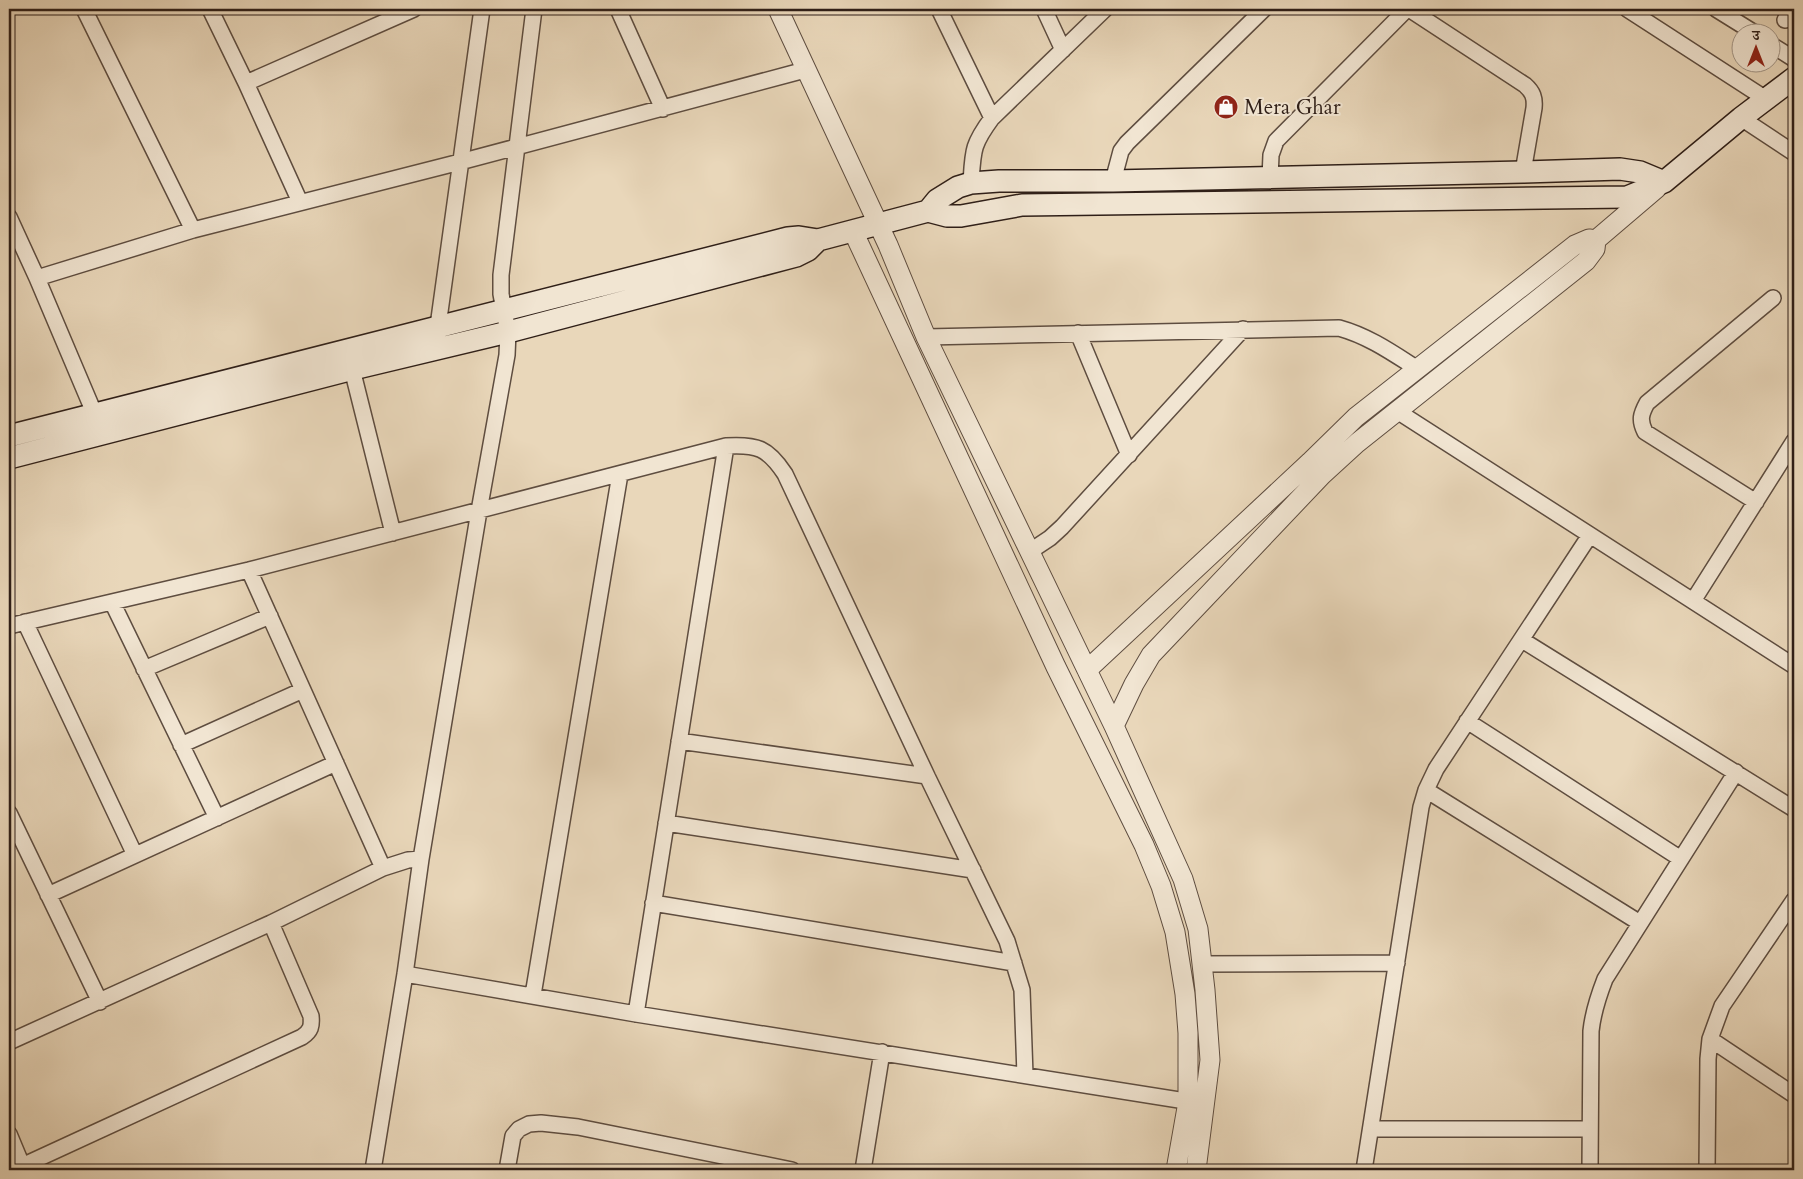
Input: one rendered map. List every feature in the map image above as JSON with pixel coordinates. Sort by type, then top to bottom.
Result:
[{"type":"main road","points":[[9,458],[99,424],[350,360],[438,326],[788,238],[799,237],[818,240],[928,211],[948,216],[961,216],[1022,205],[1627,197],[1664,182],[1741,118],[1794,78]]},
{"type":"main road","points":[[928,211],[947,192],[958,187],[971,183],[999,181],[1270,178],[1620,169],[1640,172],[1664,182]]},
{"type":"main road","points":[[350,360],[440,349],[508,332],[796,256],[808,250],[818,240]]},
{"type":"main road","points":[[9,436],[99,424]]},
{"type":"street","points":[[84,9],[193,230]]},
{"type":"street","points":[[210,9],[300,202]]},
{"type":"street","points":[[246,83],[414,9]]},
{"type":"street","points":[[440,349],[438,326],[482,9]]},
{"type":"street","points":[[373,1170],[479,511],[506,364],[508,332],[501,294],[501,275],[534,9]]},
{"type":"street","points":[[618,9],[663,109]]},
{"type":"street","points":[[778,9],[878,223],[926,337],[1099,694],[1183,879],[1198,928],[1210,1060],[1176,1170]]},
{"type":"street","points":[[939,9],[992,118]]},
{"type":"street","points":[[1044,9],[1063,50]]},
{"type":"street","points":[[971,183],[974,146],[992,118],[1104,9]]},
{"type":"street","points":[[1113,181],[1121,151],[1127,144],[1264,9]]},
{"type":"street","points":[[1270,178],[1271,155],[1276,141],[1408,9],[1532,91],[1535,99],[1534,108],[1523,172]]},
{"type":"street","points":[[1627,9],[1766,99]]},
{"type":"street","points":[[1716,9],[1737,22]]},
{"type":"street","points":[[1780,50],[1794,59]]},
{"type":"street","points":[[36,278],[193,230],[663,109],[805,70]]},
{"type":"street","points":[[1741,118],[1794,153]]},
{"type":"street","points":[[1114,726],[1134,684],[1151,655],[1322,475],[1357,443],[1586,261],[1595,249],[1596,240],[1664,182]]},
{"type":"street","points":[[9,217],[99,424]]},
{"type":"street","points":[[853,231],[1076,706],[1144,845],[1161,886],[1174,932],[1185,994],[1196,1103],[1196,1170]]},
{"type":"street","points":[[1087,670],[1356,417],[1575,245],[1589,239],[1596,240]]},
{"type":"street","points":[[1756,502],[1645,432],[1641,423],[1641,414],[1646,403],[1773,298]]},
{"type":"street","points":[[926,337],[1339,328],[1356,332],[1371,339],[1416,368]]},
{"type":"street","points":[[1029,552],[1050,538],[1062,527],[1243,329]]},
{"type":"street","points":[[1078,333],[1128,455]]},
{"type":"street","points":[[350,360],[393,533]]},
{"type":"street","points":[[1397,411],[1794,664]]},
{"type":"street","points":[[1693,601],[1794,441]]},
{"type":"street","points":[[9,626],[249,570],[726,446],[743,445],[758,448],[775,458],[786,474],[926,776],[1007,941],[1022,990],[1025,1075]]},
{"type":"street","points":[[636,1014],[726,446]]},
{"type":"street","points":[[533,995],[620,474]]},
{"type":"street","points":[[1364,1170],[1421,808],[1426,790],[1436,769],[1590,535]]},
{"type":"street","points":[[249,570],[383,868]]},
{"type":"street","points":[[112,602],[217,818]]},
{"type":"street","points":[[144,669],[270,616]]},
{"type":"street","points":[[25,622],[135,855]]},
{"type":"street","points":[[1522,640],[1794,809]]},
{"type":"street","points":[[182,745],[303,690]]},
{"type":"street","points":[[1076,706],[1099,694]]},
{"type":"street","points":[[1468,721],[1681,859]]},
{"type":"street","points":[[679,741],[926,776]]},
{"type":"street","points":[[48,895],[336,763]]},
{"type":"street","points":[[1590,1170],[1592,1013],[1605,979],[1736,772]]},
{"type":"street","points":[[1426,790],[1640,923]]},
{"type":"street","points":[[9,813],[100,1002]]},
{"type":"street","points":[[666,823],[973,870]]},
{"type":"street","points":[[9,1042],[271,923],[383,868],[408,860],[422,860]]},
{"type":"street","points":[[1707,1170],[1708,1059],[1710,1038],[1722,1006],[1794,900]]},
{"type":"street","points":[[653,903],[1014,964]]},
{"type":"street","points":[[9,1134],[23,1168],[302,1037],[309,1032],[312,1026],[311,1016],[271,923]]},
{"type":"street","points":[[1202,964],[1397,963]]},
{"type":"street","points":[[405,974],[636,1014],[1196,1103]]},
{"type":"street","points":[[1710,1038],[1794,1094]]},
{"type":"street","points":[[863,1170],[882,1052]]},
{"type":"street","points":[[507,1170],[513,1136],[519,1129],[530,1124],[541,1123],[578,1127],[792,1170]]},
{"type":"street","points":[[1371,1129],[1590,1129]]},
{"type":"place","name":"Mera Ghar","points":[[1226,107]]}]
